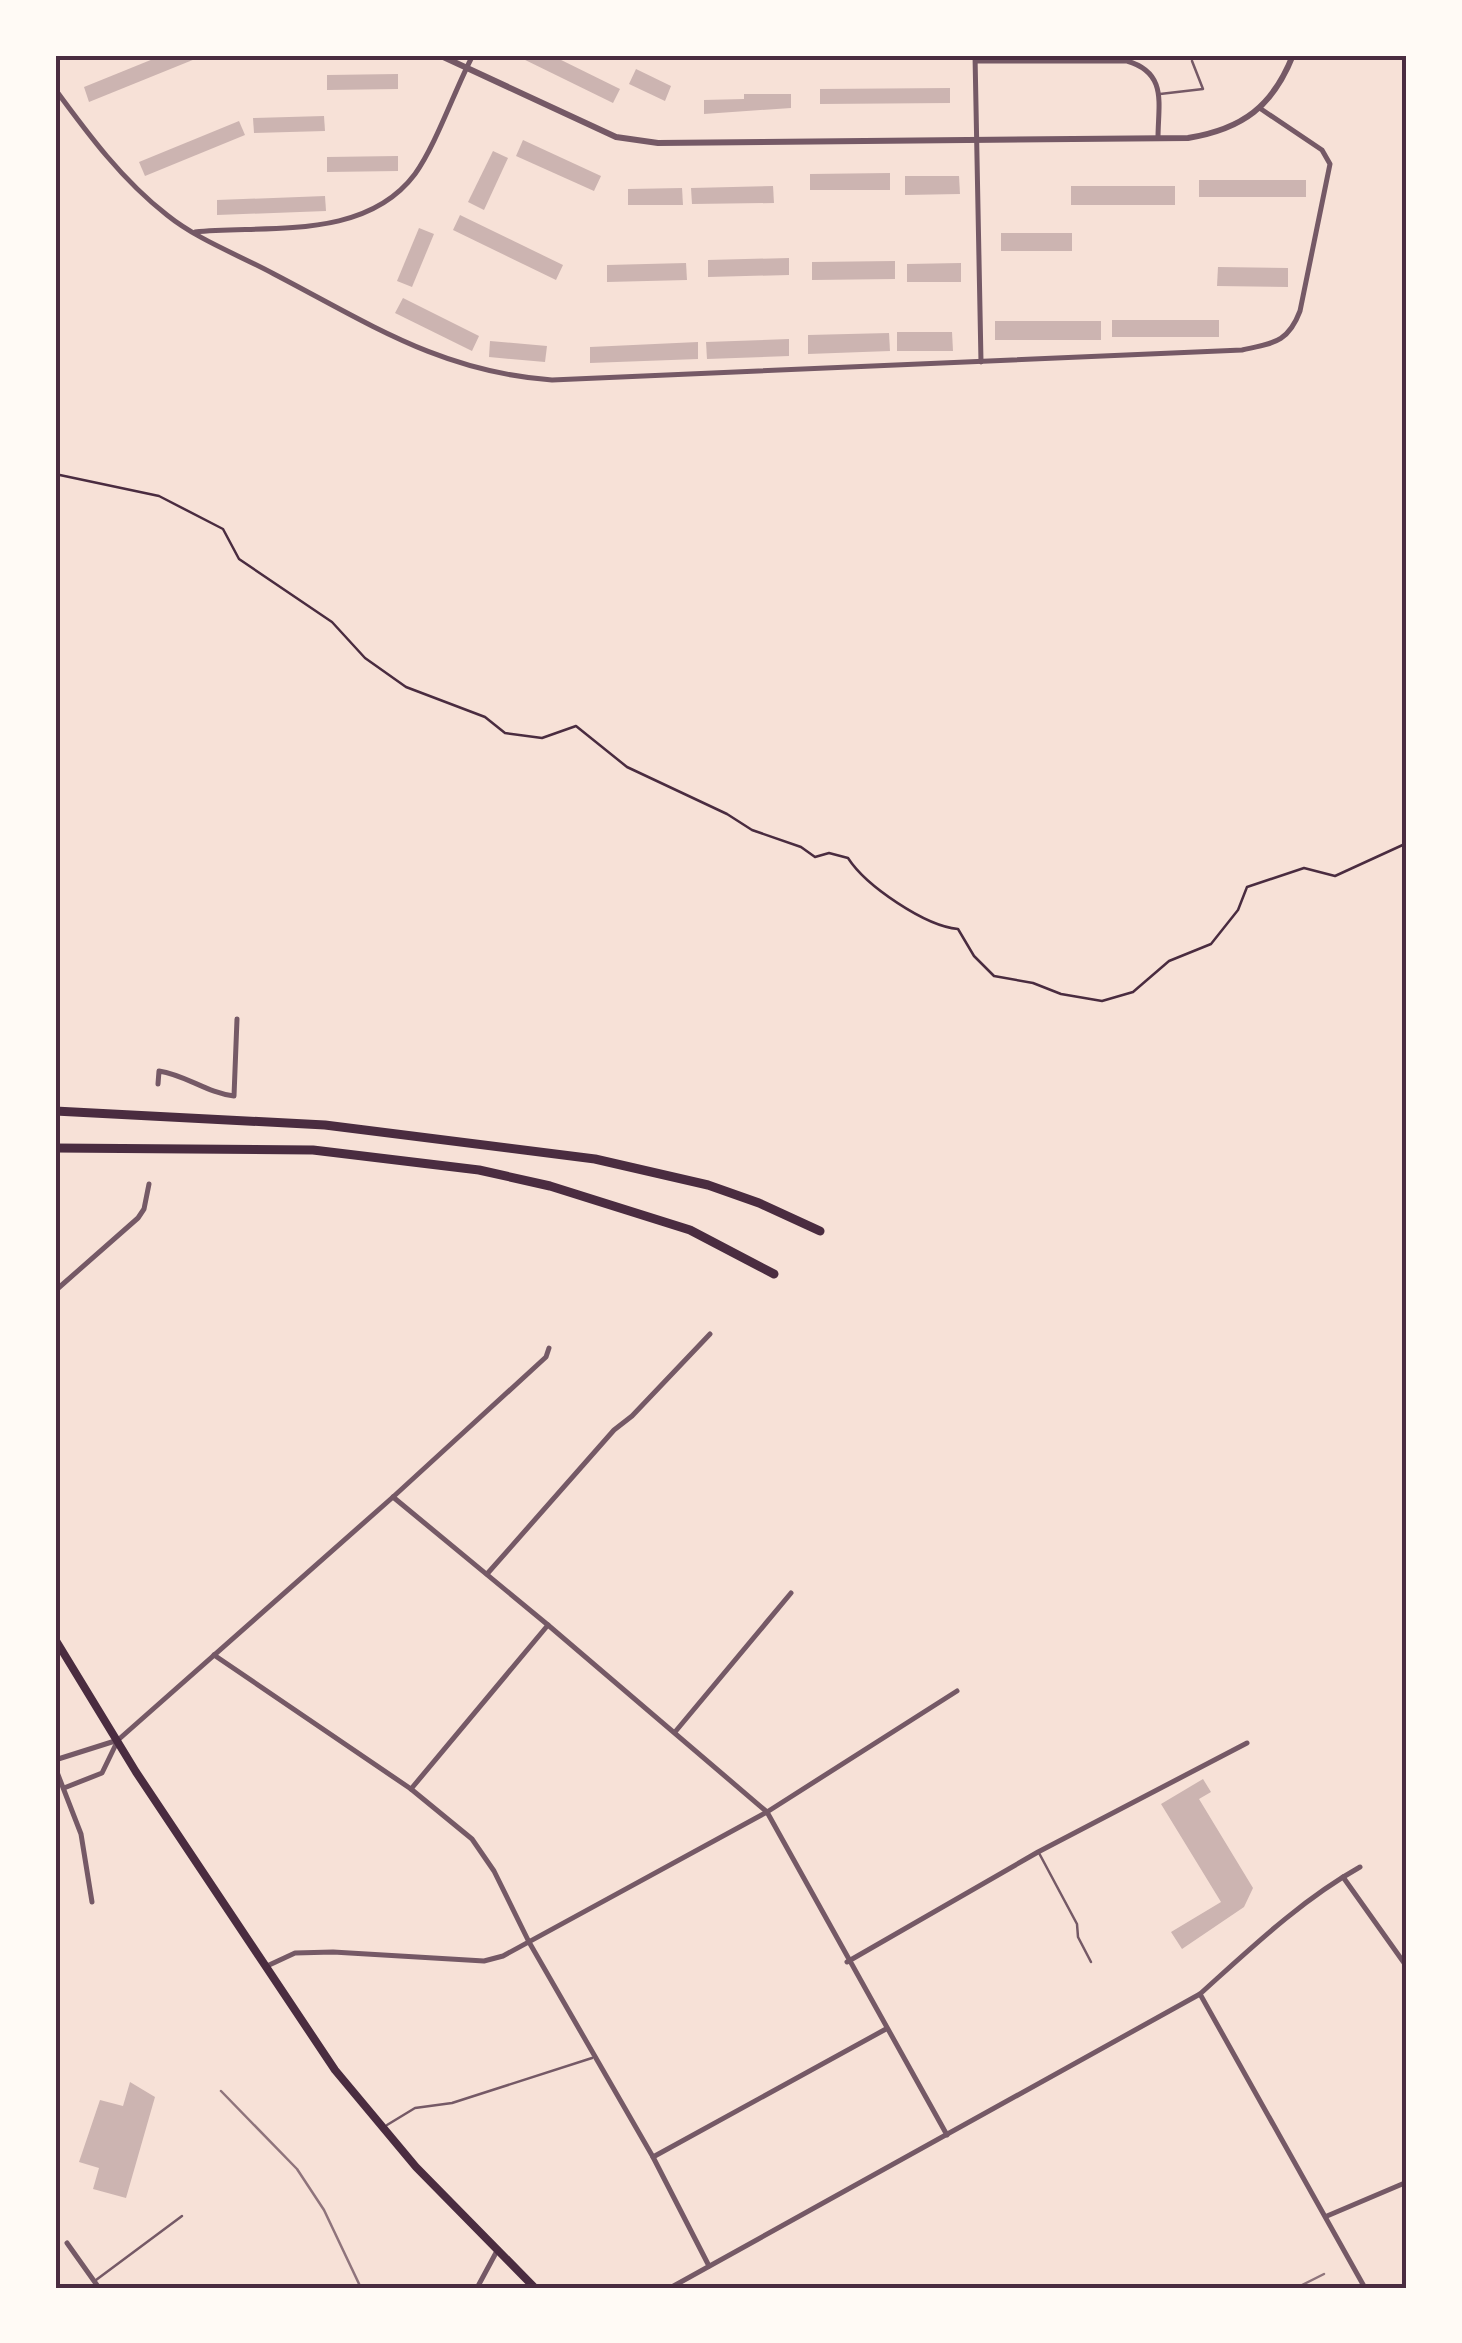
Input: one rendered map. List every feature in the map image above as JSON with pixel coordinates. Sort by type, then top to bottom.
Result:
[{"type":"highway","points":[[55,1111],[325,1125],[595,1158],[708,1185],[760,1203],[820,1231]]},
{"type":"highway","points":[[55,1148],[313,1150],[479,1170],[550,1186],[690,1230],[774,1274]]},
{"type":"main road","points":[[55,1639],[136,1772],[336,2070],[381,2128],[535,2288]]},
{"type":"street","points":[[439,55],[616,137],[658,143],[1158,138],[1212,134],[1262,109],[1282,81],[1293,55]]},
{"type":"street","points":[[192,232],[321,224],[352,218],[376,206],[414,175],[473,55]]},
{"type":"street","points":[[981,362],[975,58],[1127,61],[1150,72],[1157,82],[1158,138]]},
{"type":"street","points":[[55,88],[98,147],[131,182],[192,232],[442,358],[498,374],[584,380],[1242,350],[1282,339],[1293,328],[1300,311],[1330,164],[1322,150],[1262,109]]},
{"type":"street","points":[[158,1084],[159,1071],[190,1078],[220,1094],[234,1096],[238,1020]]},
{"type":"street","points":[[55,1291],[138,1218],[149,1184]]},
{"type":"street","points":[[487,1574],[614,1430],[710,1334]]},
{"type":"street","points":[[64,1788],[102,1773],[118,1740],[393,1498],[546,1357],[548,1348]]},
{"type":"street","points":[[393,1498],[766,1812],[947,2136]]},
{"type":"street","points":[[675,1732],[791,1592]]},
{"type":"street","points":[[411,1789],[548,1625]]},
{"type":"street","points":[[214,1655],[411,1789],[472,1839],[494,1872],[710,2266]]},
{"type":"street","points":[[268,1966],[295,1954],[333,1952],[484,1962],[503,1956],[766,1812],[957,1691]]},
{"type":"street","points":[[55,1760],[118,1740]]},
{"type":"street","points":[[848,1962],[1038,1852],[1247,1743]]},
{"type":"street","points":[[55,1767],[81,1834],[92,1902]]},
{"type":"street","points":[[670,2288],[1200,1994],[1261,1939],[1360,1866]]},
{"type":"street","points":[[1342,1877],[1407,1967]]},
{"type":"street","points":[[1200,1994],[1364,2288]]},
{"type":"street","points":[[652,2156],[886,2028]]},
{"type":"street","points":[[1326,2216],[1407,2182]]},
{"type":"street","points":[[67,2243],[99,2288]]},
{"type":"street","points":[[477,2288],[498,2249]]},
{"type":"lane","points":[[1158,94],[1203,89],[1192,60]]},
{"type":"lane","points":[[1038,1852],[1077,1924],[1078,1937],[1092,1962]]},
{"type":"lane","points":[[381,2128],[415,2108],[452,2103],[596,2058]]},
{"type":"lane","points":[[94,2281],[182,2216]]},
{"type":"path","points":[[55,474],[159,496],[224,530],[238,559],[318,612],[365,658],[406,688],[486,716],[506,733],[542,738],[576,726],[627,767],[727,814],[752,830],[815,856],[848,858],[859,875],[913,912],[939,928],[958,929],[974,956],[994,976],[1102,1000],[1132,992],[1169,961],[1211,944],[1238,910],[1247,888],[1304,868],[1335,876],[1407,844]]},
{"type":"building","points":[[163,55],[205,55],[89,102],[84,87]]},
{"type":"building","points":[[515,55],[551,55],[620,89],[613,103]]},
{"type":"building","points":[[636,69],[671,86],[665,101],[629,84]]},
{"type":"building","points":[[398,74],[398,89],[327,90],[327,75]]},
{"type":"building","points":[[950,88],[950,103],[820,104],[820,89]]},
{"type":"building","points":[[744,94],[791,94],[791,108],[704,114],[704,100],[744,99]]},
{"type":"building","points":[[324,116],[325,131],[254,133],[253,118]]},
{"type":"building","points":[[239,121],[245,135],[145,176],[139,162]]},
{"type":"building","points":[[523,140],[601,176],[594,191],[516,156]]},
{"type":"building","points":[[493,151],[508,158],[484,210],[468,202]]},
{"type":"building","points":[[398,156],[398,171],[327,172],[327,157]]},
{"type":"building","points":[[890,173],[890,190],[810,190],[810,174]]},
{"type":"building","points":[[905,176],[959,176],[960,194],[905,195]]},
{"type":"building","points":[[1199,180],[1306,180],[1306,197],[1199,197]]},
{"type":"building","points":[[773,186],[774,203],[692,204],[691,188]]},
{"type":"building","points":[[1071,186],[1175,186],[1175,205],[1071,205]]},
{"type":"building","points":[[682,188],[683,205],[628,205],[628,189]]},
{"type":"building","points":[[325,196],[326,211],[217,215],[217,200]]},
{"type":"building","points":[[460,215],[563,265],[556,280],[453,230]]},
{"type":"building","points":[[419,228],[434,234],[412,287],[397,281]]},
{"type":"building","points":[[1001,233],[1072,233],[1072,251],[1001,251]]},
{"type":"building","points":[[789,258],[789,275],[708,277],[708,260]]},
{"type":"building","points":[[895,261],[895,279],[812,280],[812,262]]},
{"type":"building","points":[[686,263],[687,280],[607,282],[607,265]]},
{"type":"building","points":[[961,263],[961,282],[907,282],[907,264]]},
{"type":"building","points":[[1218,267],[1288,268],[1288,287],[1217,286]]},
{"type":"building","points":[[403,298],[479,336],[472,351],[395,313]]},
{"type":"building","points":[[1112,320],[1219,320],[1219,337],[1112,337]]},
{"type":"building","points":[[995,321],[1101,321],[1101,340],[995,340]]},
{"type":"building","points":[[897,332],[952,332],[953,351],[897,351]]},
{"type":"building","points":[[889,333],[890,351],[808,354],[808,335]]},
{"type":"building","points":[[789,339],[789,356],[707,359],[706,342]]},
{"type":"building","points":[[490,341],[547,346],[545,362],[489,357]]},
{"type":"building","points":[[698,342],[698,359],[590,363],[590,347]]},
{"type":"building","points":[[1203,1779],[1211,1792],[1199,1799],[1253,1888],[1244,1907],[1182,1949],[1171,1932],[1221,1902],[1161,1804]]},
{"type":"building","points":[[130,2082],[155,2097],[126,2198],[93,2189],[99,2168],[79,2162],[100,2100],[123,2106]]},
{"type":"railway","points":[[221,2091],[297,2169],[324,2210],[361,2288]]},
{"type":"railway","points":[[1296,2288],[1324,2274]]}]
